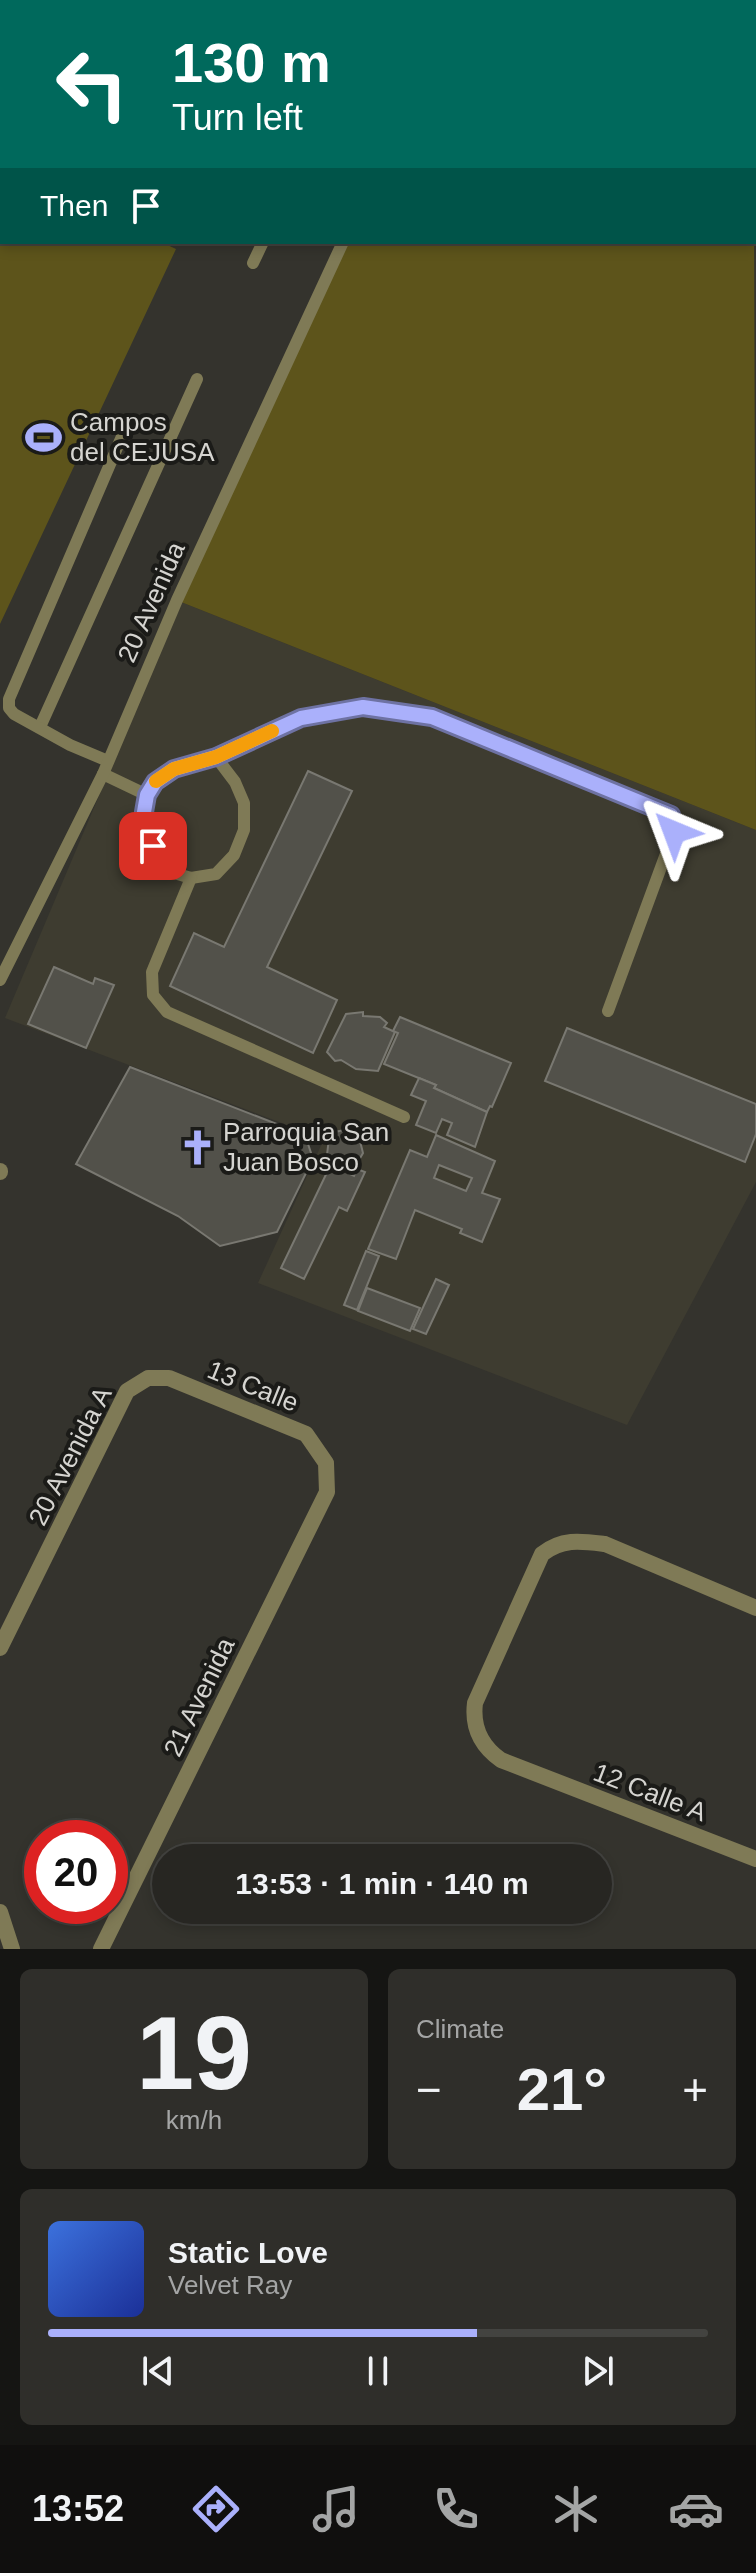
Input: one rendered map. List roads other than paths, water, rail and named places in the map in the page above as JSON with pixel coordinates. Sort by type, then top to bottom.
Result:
[{"type":"street","name":"13 Calle","points":[[148,1378],[169,1378],[306,1434],[326,1463]]},
{"type":"street","name":"20 Avenida A","points":[[0,1648],[127,1391],[148,1378]]},
{"type":"street","name":"21 Avenida","points":[[101,1949],[327,1492],[326,1463]]},
{"type":"street","name":"12 Calle A","points":[[756,1608],[605,1544],[568,1541],[557,1544],[542,1554],[475,1703],[475,1723],[484,1745],[501,1760],[756,1859]]},
{"type":"street","points":[[0,1912],[12,1949]]},
{"type":"lane","points":[[253,263],[262,244]]},
{"type":"lane","name":"20 Avenida","points":[[0,980],[106,767],[177,600],[342,244]]},
{"type":"lane","points":[[40,727],[197,379]]},
{"type":"lane","points":[[129,420],[9,699],[9,708],[14,714],[70,745],[147,795]]},
{"type":"lane","points":[[216,757],[235,782],[244,803],[244,830],[234,855],[216,874],[191,878],[171,872],[153,846],[144,812],[147,795],[155,782],[174,769],[216,757],[301,718],[363,707],[432,717],[671,815],[674,832],[608,1011]]},
{"type":"lane","points":[[191,878],[152,972],[153,995],[167,1012],[404,1117]]},
{"type":"place","name":"Campos del CEJUSA","points":[[44,437]]},
{"type":"place","name":"Parroquia San Juan Bosco","points":[[197,1147]]}]
